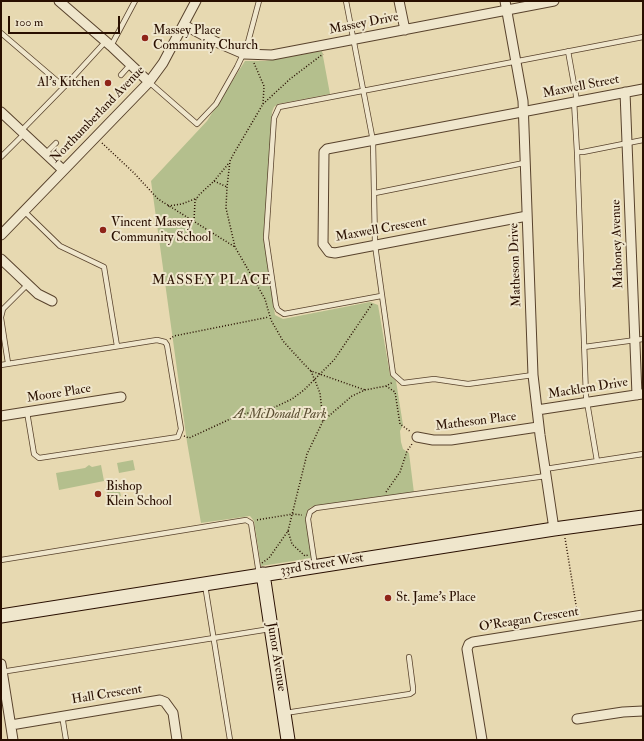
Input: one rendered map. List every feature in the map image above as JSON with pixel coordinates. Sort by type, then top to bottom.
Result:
[{"type":"main road","name":"33rd Street West","points":[[1,616],[205,583],[260,570],[315,560],[643,517]]},
{"type":"main road","name":"Junor Avenue","points":[[260,570],[272,628],[288,740]]},
{"type":"street","points":[[60,1],[148,82]]},
{"type":"street","points":[[70,10],[75,1]]},
{"type":"street","name":"Northumberland Avenue","points":[[1,235],[148,82],[163,63],[196,1]]},
{"type":"street","points":[[399,1],[405,30]]},
{"type":"street","name":"Massey Drive","points":[[184,25],[216,42],[244,54],[272,55],[405,30],[506,6],[554,1]]},
{"type":"street","name":"Matheson Drive","points":[[506,6],[524,111],[524,163],[533,375],[536,410],[546,472],[559,528]]},
{"type":"street","name":"Maxwell Street","points":[[524,111],[643,89]]},
{"type":"street","name":"Mahoney Avenue","points":[[625,92],[639,339],[640,394]]},
{"type":"street","name":"Maxwell Crescent","points":[[524,111],[327,149],[324,152],[323,244],[329,252],[335,253],[527,216]]},
{"type":"street","points":[[1,112],[64,170]]},
{"type":"street","points":[[1,259],[27,285],[38,294],[52,301]]},
{"type":"street","name":"Macklem Drive","points":[[536,410],[640,394]]},
{"type":"street","name":"Moore Place","points":[[1,416],[121,397]]},
{"type":"street","name":"Matheson Place","points":[[417,437],[433,440],[451,440],[538,427]]},
{"type":"street","name":"O'Reagan Crescent","points":[[482,740],[467,649],[469,644],[473,642],[643,615]]},
{"type":"street","points":[[1,669],[13,740]]},
{"type":"street","name":"Hall Crescent","points":[[11,725],[62,715],[160,700],[166,702],[173,713],[177,740]]},
{"type":"street","points":[[577,718],[643,711]]},
{"type":"lane","points":[[1,157],[64,87],[108,44],[135,1]]},
{"type":"lane","points":[[148,82],[197,124],[216,104],[244,54],[259,1]]},
{"type":"lane","points":[[346,1],[373,141],[375,245],[379,297],[394,374],[403,383],[434,379],[473,384],[533,375]]},
{"type":"lane","points":[[1,33],[64,87]]},
{"type":"lane","points":[[379,297],[284,314],[278,310],[276,306],[266,238],[274,118],[276,110],[282,106],[643,37]]},
{"type":"lane","points":[[568,51],[576,101],[584,347],[588,403],[596,461]]},
{"type":"lane","points":[[121,75],[130,65]]},
{"type":"lane","points":[[577,152],[643,140]]},
{"type":"lane","points":[[45,154],[56,143]]},
{"type":"lane","points":[[375,193],[524,163]]},
{"type":"lane","points":[[24,211],[60,246],[104,267],[118,346]]},
{"type":"lane","points":[[8,363],[1,318],[3,309],[27,285]]},
{"type":"lane","points":[[584,347],[639,339]]},
{"type":"lane","points":[[1,365],[157,340],[165,342],[170,356],[182,429],[180,434],[174,438],[39,458],[34,454],[26,412]]},
{"type":"lane","points":[[315,560],[308,516],[316,508],[380,500],[546,472],[596,461],[643,454]]},
{"type":"lane","points":[[1,560],[242,520],[249,521],[251,523],[260,570]]},
{"type":"lane","points":[[205,583],[230,740]]},
{"type":"lane","points":[[1,669],[214,638],[272,628]]},
{"type":"lane","points":[[285,713],[410,694],[413,692],[413,688],[409,657]]},
{"type":"lane","points":[[62,715],[66,740]]},
{"type":"path","points":[[263,104],[290,79],[326,53]]},
{"type":"path","points":[[102,143],[134,173],[158,199],[235,247]]},
{"type":"path","points":[[167,206],[182,204],[197,198],[214,182],[230,161]]},
{"type":"path","points":[[214,182],[227,187]]},
{"type":"path","points":[[194,222],[193,212],[197,198]]},
{"type":"path","points":[[180,434],[190,438],[239,415],[273,408],[292,399],[334,360],[379,297]]},
{"type":"path","points":[[165,342],[174,336],[269,317]]},
{"type":"path","points":[[311,371],[320,393],[323,421]]},
{"type":"path","points":[[260,570],[288,531],[307,454],[323,421],[352,396],[365,390],[386,386],[398,378]]},
{"type":"path","points":[[386,386],[395,392],[400,424],[404,426]]},
{"type":"path","points":[[380,500],[395,481],[407,451]]},
{"type":"path","points":[[249,521],[293,514],[308,516]]},
{"type":"path","points":[[559,528],[578,618]]},
{"type":"path","points":[[288,531],[292,544],[305,556],[315,560]]},
{"type":"green space","name":"A. McDonald Park","points":[[322,51],[330,94],[278,104],[274,107],[272,112],[264,240],[275,315],[283,319],[370,302],[378,305],[390,375],[396,381],[403,425],[400,431],[401,442],[403,449],[409,453],[414,493],[311,507],[308,510],[306,518],[312,558],[261,566],[254,521],[250,516],[201,523],[187,442],[151,181],[207,121],[245,61],[265,61]]},
{"type":"green space","points":[[133,460],[135,470],[119,473],[117,463]]},
{"type":"green space","points":[[89,465],[92,467],[101,465],[104,481],[59,490],[56,473],[85,468]]},
{"type":"green space","points":[[118,484],[121,496],[108,498],[106,486]]},
{"type":"place","name":"Massey Place Community Church","points":[[145,38]]},
{"type":"place","name":"Al's Kitchen","points":[[108,83]]},
{"type":"place","name":"Vincent Massey Community School","points":[[103,230]]},
{"type":"place","name":"Bishop Klein School","points":[[98,494]]},
{"type":"place","name":"St. Jame's Place","points":[[388,598]]},
{"type":"district","name":"MASSEY PLACE","points":[[212,281]]}]
